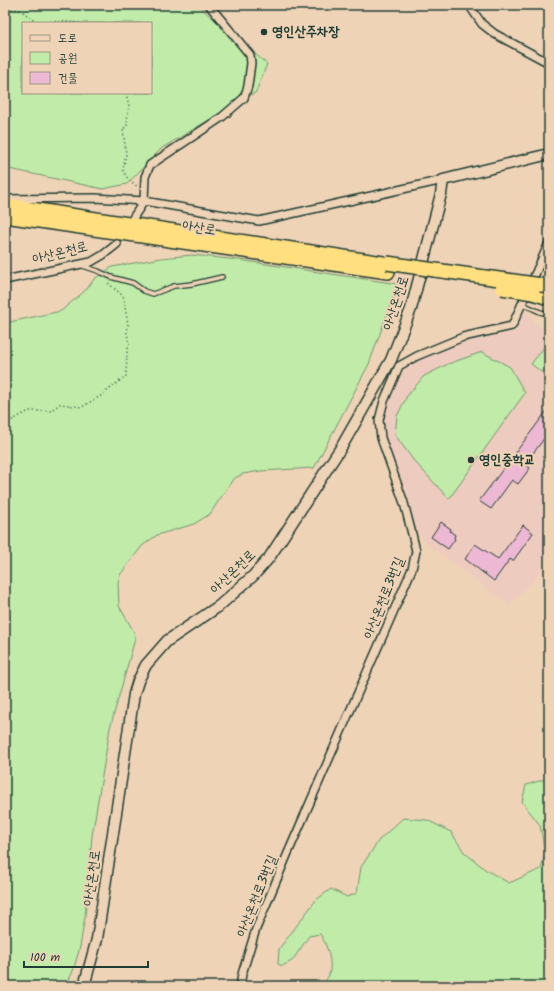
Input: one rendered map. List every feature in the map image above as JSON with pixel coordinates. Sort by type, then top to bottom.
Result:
[{"type":"highway","name":"아산로","points":[[5,205],[388,267]]},
{"type":"highway","name":"아산로","points":[[5,216],[388,267]]},
{"type":"highway","points":[[388,267],[534,289],[549,297]]},
{"type":"highway","points":[[534,289],[549,285]]},
{"type":"main road","points":[[443,180],[549,154]]},
{"type":"main road","name":"아산온천로","points":[[84,986],[97,939],[134,694],[138,681],[146,665],[168,640],[219,606],[253,576],[269,558],[395,364],[441,194],[443,180]]},
{"type":"street","points":[[133,218],[144,201],[145,177],[150,165],[222,117],[244,98],[248,86],[251,63],[250,55],[209,5]]},
{"type":"street","points":[[469,5],[482,24],[495,34],[549,63]]},
{"type":"street","points":[[5,199],[81,198],[144,201],[259,221],[443,180]]},
{"type":"street","points":[[395,364],[463,337],[512,326],[549,243]]},
{"type":"street","name":"아산온천로","points":[[5,280],[91,262],[117,244]]},
{"type":"street","name":"아산온천로3번길","points":[[240,986],[242,974],[262,915],[412,569],[416,551],[404,504],[381,438],[379,420],[395,364]]},
{"type":"lane","points":[[80,265],[111,277],[133,283],[144,291],[153,294],[174,286],[192,284],[222,277]]},
{"type":"lane","points":[[523,304],[540,312],[549,314]]},
{"type":"path","points":[[5,14],[13,9],[20,10],[37,22]]},
{"type":"path","points":[[54,22],[68,22]]},
{"type":"path","points":[[126,94],[130,106],[127,126],[123,129],[126,154],[123,170],[128,179],[140,189],[145,190]]},
{"type":"path","points":[[5,424],[29,411],[50,411],[60,404],[82,407],[102,395],[126,376],[127,352],[129,345],[127,333],[128,324],[123,296],[106,281]]},
{"type":"shaded area","name":"영인중학교","points":[[526,309],[535,325],[549,330],[549,544],[545,551],[540,573],[509,605],[426,543],[420,536],[415,526],[403,483],[384,438],[383,422],[385,411],[401,373],[411,364],[427,356],[473,339],[516,332]]},
{"type":"green space","points":[[5,5],[200,5],[203,10],[267,64],[256,92],[162,148],[127,184],[103,189],[5,168]]},
{"type":"green space","points":[[192,255],[239,260],[398,284],[369,364],[314,468],[261,471],[243,474],[233,479],[210,514],[194,524],[157,535],[142,546],[120,575],[118,583],[119,606],[134,632],[135,639],[110,728],[92,836],[85,916],[80,947],[73,971],[66,986],[5,986],[5,323],[61,311],[87,289],[94,279],[112,267],[161,258]]},
{"type":"green space","points":[[549,341],[549,378],[531,364]]},
{"type":"green space","points":[[482,352],[510,367],[525,393],[449,499],[414,461],[395,435],[397,416],[407,396],[424,376],[448,364]]},
{"type":"green space","points":[[549,778],[549,986],[325,986],[323,984],[329,975],[330,959],[325,943],[320,934],[309,936],[292,961],[282,966],[278,964],[279,949],[316,900],[331,889],[347,897],[357,893],[361,867],[379,840],[403,818],[427,820],[451,832],[464,852],[486,870],[509,883],[541,869],[545,853],[540,825],[522,802],[526,785]]},
{"type":"building","points":[[549,408],[549,432],[525,464],[530,468],[518,484],[512,480],[491,509],[479,501]]},
{"type":"building","points":[[441,522],[451,529],[450,531],[455,535],[455,539],[448,549],[431,537]]},
{"type":"building","points":[[523,525],[533,533],[513,561],[510,559],[494,581],[465,559],[475,544],[498,559]]},
{"type":"place","name":"영인산주차장","points":[[264,32]]},
{"type":"place","name":"영인중학교","points":[[471,460]]}]
